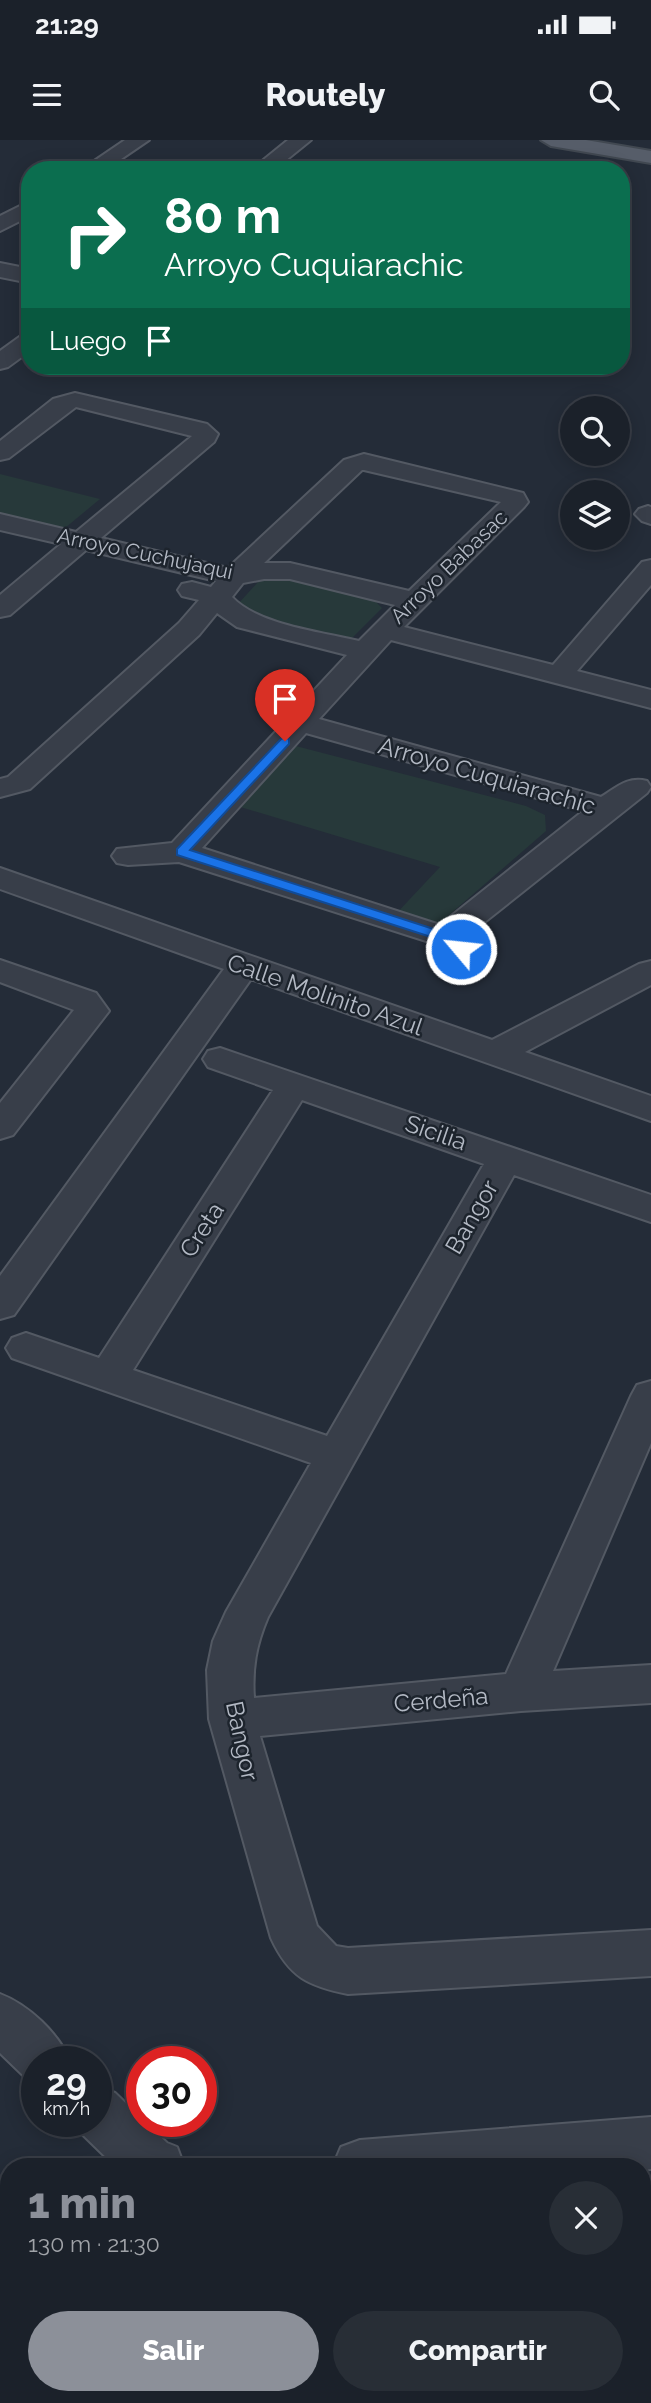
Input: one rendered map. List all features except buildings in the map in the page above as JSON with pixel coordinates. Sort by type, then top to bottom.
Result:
[{"type":"main road","points":[[551,140],[651,157]]},
{"type":"street","points":[[105,161],[139,140]]},
{"type":"street","points":[[273,161],[301,140]]},
{"type":"street","points":[[0,225],[21,212]]},
{"type":"street","points":[[0,270],[21,274]]},
{"type":"street","points":[[2,360],[21,346]]},
{"type":"street","points":[[0,453],[62,404],[75,400],[198,429],[206,434],[0,609]]},
{"type":"street","name":"Arroyo Babasac","points":[[225,587],[358,463],[370,463],[514,498],[515,502],[375,641]]},
{"type":"street","name":"Arroyo Cuchujaqui","points":[[0,522],[70,549],[225,587],[264,571],[290,571],[414,601]]},
{"type":"street","name":"Arroyo Cuchujaqui","points":[[0,544],[70,549]]},
{"type":"street","points":[[559,675],[651,568]]},
{"type":"street","points":[[0,788],[19,783],[189,629],[225,587]]},
{"type":"street","name":"Arroyo Cuchujaqui","points":[[225,587],[230,611],[247,621],[375,641],[559,675],[651,699]]},
{"type":"street","points":[[189,629],[247,621]]},
{"type":"street","points":[[128,856],[181,852],[375,641]]},
{"type":"street","name":"Arroyo Cuquiarachic","points":[[302,723],[606,808]]},
{"type":"street","points":[[606,808],[636,788]]},
{"type":"street","name":"Arroyo Cuquiarachic","points":[[181,852],[453,943],[606,808]]},
{"type":"street","name":"Calle Molinito Azul","points":[[0,878],[651,1109]]},
{"type":"street","points":[[0,1305],[243,966]]},
{"type":"street","points":[[0,970],[83,1001],[91,1007],[92,1012],[0,1127]]},
{"type":"street","points":[[494,1054],[651,971]]},
{"type":"street","name":"Sicilia","points":[[220,1059],[651,1209]]},
{"type":"street","name":"Creta","points":[[108,1377],[295,1084]]},
{"type":"street","name":"Bangor","points":[[506,1157],[248,1612],[235,1641],[230,1670],[232,1719],[296,1937],[322,1966],[348,1971],[651,1953]]},
{"type":"street","points":[[26,1348],[335,1455]]},
{"type":"street","points":[[521,1692],[651,1396]]},
{"type":"street","name":"Cerdeña","points":[[232,1719],[521,1692],[651,1684]]},
{"type":"street","points":[[0,2018],[29,2046]]},
{"type":"street","points":[[112,2127],[144,2158]]},
{"type":"street","points":[[461,2158],[651,2143]]},
{"type":"shaded area","points":[[0,474],[100,499],[59,533],[0,519]]},
{"type":"shaded area","points":[[282,577],[372,598],[382,608],[352,638],[332,638],[244,617],[237,605],[259,581]]},
{"type":"shaded area","points":[[292,745],[526,806],[545,815],[546,831],[434,928],[393,917],[440,867],[237,806]]},
{"type":"route","points":[[285,741],[181,852],[445,937],[461,949]]}]
